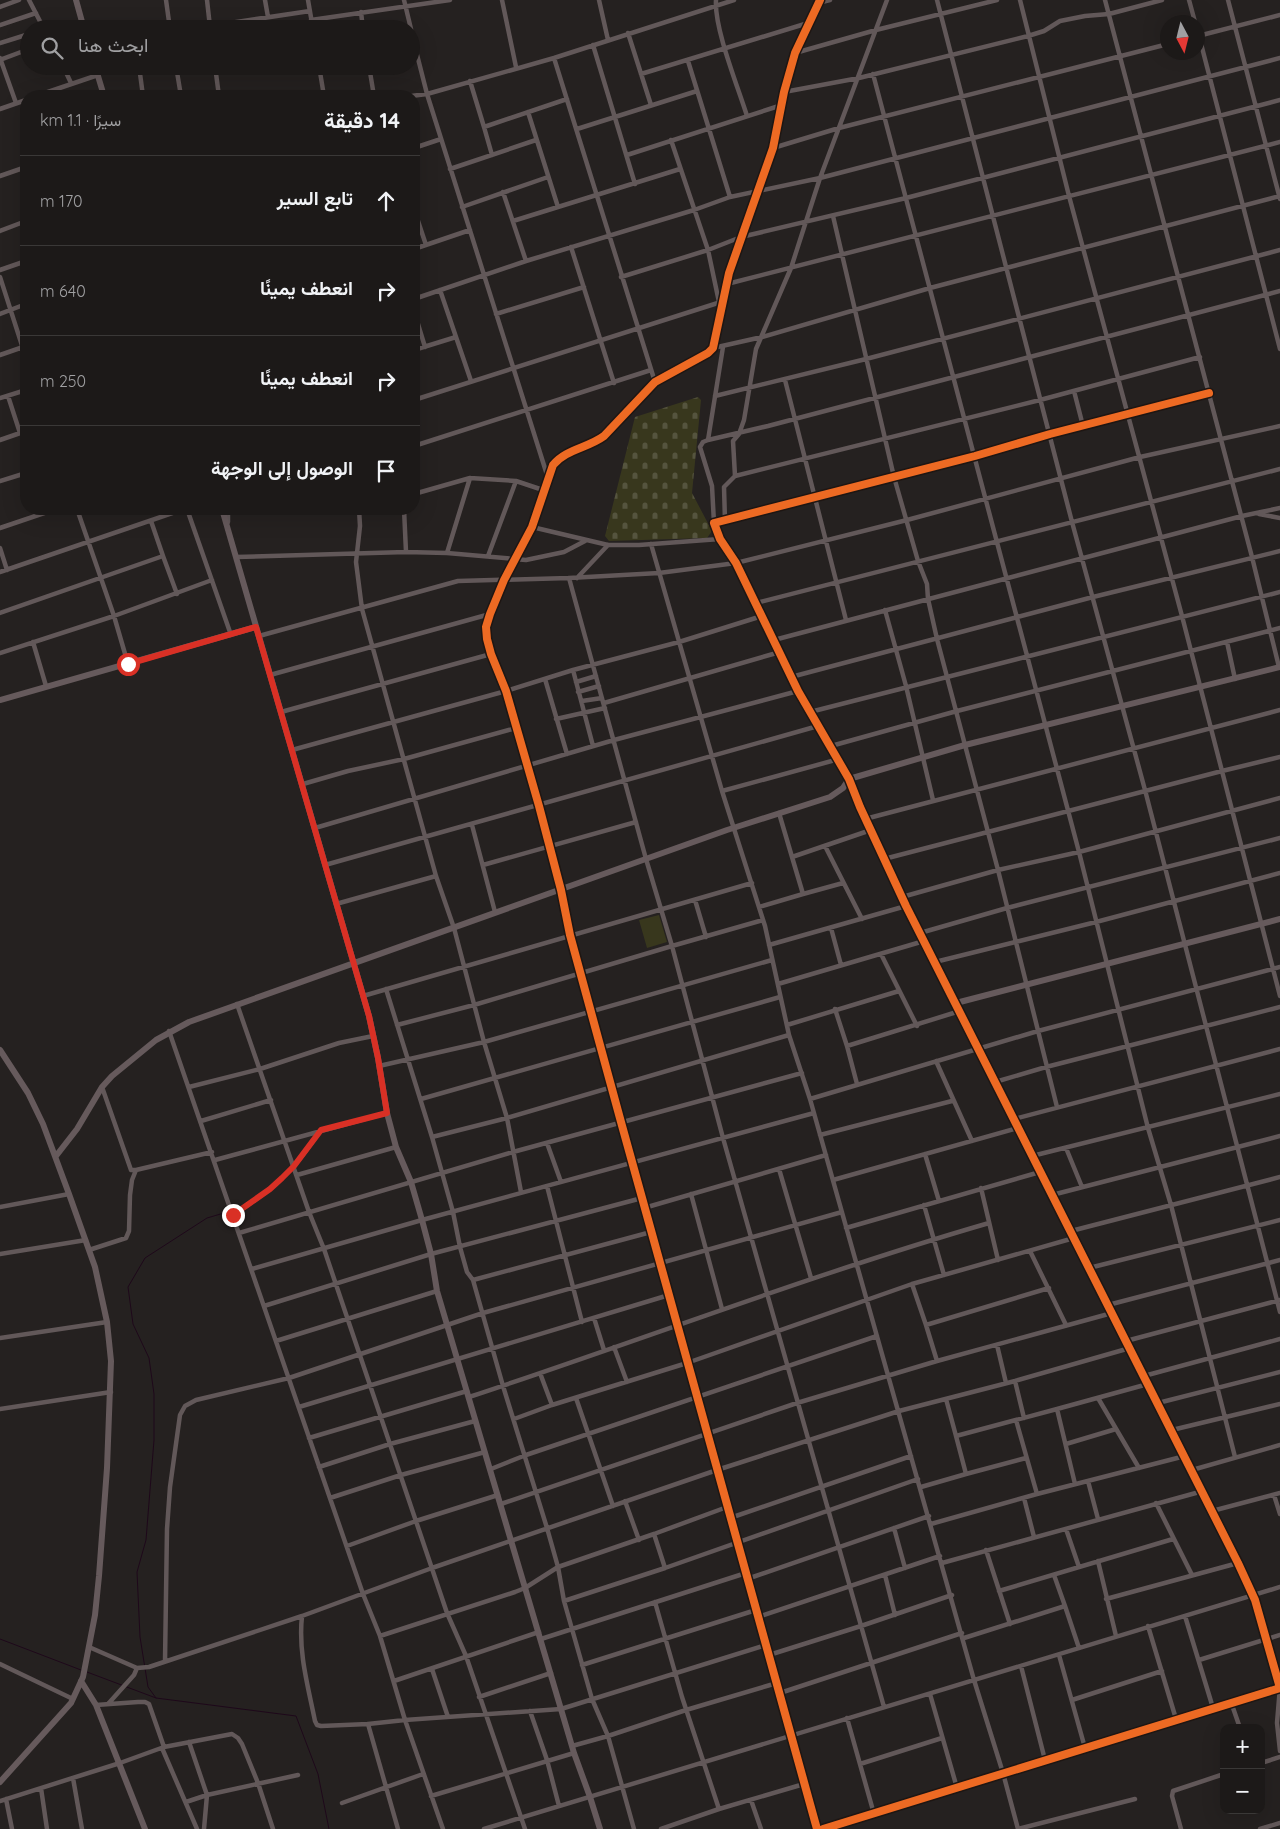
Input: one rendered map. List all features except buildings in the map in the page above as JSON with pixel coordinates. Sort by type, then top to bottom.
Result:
[{"type":"street","points":[[0,7],[19,0]]},
{"type":"street","points":[[29,0],[39,20]]},
{"type":"street","points":[[76,0],[82,20]]},
{"type":"street","points":[[166,0],[169,20]]},
{"type":"street","points":[[207,0],[209,20]]},
{"type":"street","points":[[265,0],[268,17]]},
{"type":"street","points":[[308,0],[311,20],[450,0]]},
{"type":"street","points":[[404,0],[408,20]]},
{"type":"street","points":[[502,0],[516,67]]},
{"type":"street","points":[[599,0],[608,40]]},
{"type":"street","points":[[716,0],[725,48],[747,116]]},
{"type":"street","points":[[420,95],[554,58],[734,0]]},
{"type":"street","points":[[817,1829],[644,1208],[580,973],[561,890],[527,766],[506,691],[491,654],[486,632],[490,614],[504,580],[532,527],[543,490],[553,465],[558,458],[595,442],[604,436],[655,382],[708,353],[713,348],[721,301],[773,148],[784,92],[795,53],[819,2],[830,0]]},
{"type":"street","points":[[734,476],[733,441],[739,434],[744,420],[754,357],[791,268],[820,178],[887,0]]},
{"type":"street","points":[[937,0],[1072,522],[1134,747],[1184,945],[1279,1300],[1280,1312]]},
{"type":"street","points":[[795,53],[876,30],[997,0]]},
{"type":"street","points":[[1020,0],[1069,196],[1182,616],[1280,996]]},
{"type":"street","points":[[56,1156],[87,1114],[102,1087],[121,1067],[169,1031],[237,1004],[354,964],[734,827],[830,797],[843,788],[849,779],[965,745],[1122,707],[1199,686],[1280,668],[1242,516],[1105,0]]},
{"type":"street","points":[[784,92],[859,78],[1028,36],[1044,31],[1060,21],[1109,14],[1162,0]]},
{"type":"street","points":[[1188,0],[1193,15]]},
{"type":"street","points":[[713,348],[762,337],[930,288],[1280,197],[1228,0]]},
{"type":"street","points":[[251,20],[310,11]]},
{"type":"street","points":[[361,12],[362,20]]},
{"type":"street","points":[[0,26],[36,13]]},
{"type":"street","points":[[1205,33],[1280,15]]},
{"type":"street","points":[[641,74],[808,23]]},
{"type":"street","points":[[628,33],[650,105]]},
{"type":"street","points":[[0,43],[20,37]]},
{"type":"street","points":[[593,45],[635,184]]},
{"type":"street","points":[[773,148],[838,128],[1160,46]]},
{"type":"street","points":[[16,103],[0,59],[20,52]]},
{"type":"street","points":[[554,58],[655,382]]},
{"type":"street","points":[[420,297],[526,261],[694,210],[730,197],[820,178],[1280,58]]},
{"type":"street","points":[[1204,60],[1280,349]]},
{"type":"street","points":[[688,61],[730,197]]},
{"type":"street","points":[[420,66],[450,169],[548,478]]},
{"type":"street","points":[[874,74],[1044,726],[1079,852],[1148,1128],[1171,1205],[1235,1456]]},
{"type":"street","points":[[67,75],[71,83]]},
{"type":"street","points":[[56,90],[71,83],[98,75],[102,90]]},
{"type":"street","points":[[140,75],[143,90]]},
{"type":"street","points":[[178,75],[180,90]]},
{"type":"street","points":[[216,75],[218,90]]},
{"type":"street","points":[[320,75],[323,90]]},
{"type":"street","points":[[370,75],[373,90]]},
{"type":"street","points":[[470,81],[492,154]]},
{"type":"street","points":[[577,128],[697,91]]},
{"type":"street","points":[[484,127],[567,99]]},
{"type":"street","points":[[621,277],[708,250],[742,237],[906,198],[1280,100]]},
{"type":"street","points":[[0,109],[20,102]]},
{"type":"street","points":[[627,155],[782,105]]},
{"type":"street","points":[[528,112],[558,207]]},
{"type":"street","points":[[420,146],[441,139]]},
{"type":"street","points":[[450,169],[536,140]]},
{"type":"street","points":[[670,140],[708,250],[721,301]]},
{"type":"street","points":[[727,284],[1280,142]]},
{"type":"street","points":[[0,176],[20,169]]},
{"type":"street","points":[[513,221],[680,169]]},
{"type":"street","points":[[462,207],[548,177]]},
{"type":"street","points":[[503,192],[526,261]]},
{"type":"street","points":[[833,216],[884,438],[918,561],[927,584],[928,599],[937,639],[988,831],[1057,1107]]},
{"type":"street","points":[[0,231],[20,223]]},
{"type":"street","points":[[420,227],[426,245]]},
{"type":"street","points":[[420,247],[470,230]]},
{"type":"street","points":[[571,247],[614,383]]},
{"type":"street","points":[[714,396],[785,380],[1280,250]]},
{"type":"street","points":[[0,270],[20,263]]},
{"type":"street","points":[[0,278],[20,334]]},
{"type":"street","points":[[496,314],[584,287]]},
{"type":"street","points":[[440,290],[471,381]]},
{"type":"street","points":[[1280,291],[739,434],[708,440],[703,442],[700,447],[712,486],[714,522],[720,539],[736,563],[798,691],[849,779],[865,819],[906,906],[1172,1430],[1253,1595],[1280,1688],[1276,1723],[1280,1751]]},
{"type":"street","points":[[420,398],[721,301]]},
{"type":"street","points":[[0,314],[20,306]]},
{"type":"street","points":[[420,331],[425,347]]},
{"type":"street","points":[[420,348],[456,337]]},
{"type":"street","points":[[708,440],[723,347]]},
{"type":"street","points":[[0,355],[20,349]]},
{"type":"street","points":[[724,521],[724,487],[734,476],[1200,358]]},
{"type":"street","points":[[420,444],[651,370]]},
{"type":"street","points":[[785,380],[846,620]]},
{"type":"street","points":[[1074,391],[1083,426]]},
{"type":"street","points":[[0,398],[20,392]]},
{"type":"street","points":[[714,522],[815,498],[1209,393]]},
{"type":"street","points":[[0,440],[20,433],[8,396]]},
{"type":"street","points":[[259,636],[458,581],[577,578],[659,573],[736,563],[986,500],[1140,457],[1280,426]]},
{"type":"street","points":[[756,604],[1280,469]]},
{"type":"street","points":[[0,482],[20,475]]},
{"type":"street","points":[[420,492],[470,478],[516,481],[543,490]]},
{"type":"street","points":[[447,553],[470,478]]},
{"type":"street","points":[[488,556],[516,481]]},
{"type":"street","points":[[774,640],[1242,516],[1280,508]]},
{"type":"street","points":[[1257,514],[1280,518]]},
{"type":"street","points":[[0,528],[38,515]]},
{"type":"street","points":[[79,515],[114,616],[128,664]]},
{"type":"street","points":[[0,572],[168,515]]},
{"type":"street","points":[[188,515],[231,636]]},
{"type":"street","points":[[224,515],[363,996],[373,1036],[387,1113],[396,1147],[411,1182],[422,1220],[431,1254],[437,1291],[573,1749],[600,1829]]},
{"type":"street","points":[[228,515],[228,529]]},
{"type":"street","points":[[359,515],[360,526],[356,553],[362,609],[436,876],[454,928],[484,1042],[507,1118],[521,1192]]},
{"type":"street","points":[[404,515],[406,552]]},
{"type":"street","points":[[151,521],[177,594]]},
{"type":"street","points":[[532,527],[608,545],[720,539]]},
{"type":"street","points":[[236,557],[406,552],[447,553],[516,560],[541,558],[564,552],[586,541]]},
{"type":"street","points":[[651,544],[722,791],[763,920],[786,1025],[810,1098],[866,1300],[952,1595],[974,1680],[1003,1772],[1018,1829],[1135,1799]]},
{"type":"street","points":[[577,578],[608,545]]},
{"type":"street","points":[[0,548],[7,570]]},
{"type":"street","points":[[791,677],[1093,597],[1280,551]]},
{"type":"street","points":[[0,613],[163,556]]},
{"type":"street","points":[[569,578],[646,859],[683,985],[723,1138],[884,1707]]},
{"type":"street","points":[[0,653],[114,616],[212,580]]},
{"type":"street","points":[[810,712],[1280,592]]},
{"type":"street","points":[[885,610],[906,686],[933,800]]},
{"type":"street","points":[[270,675],[490,614]]},
{"type":"street","points":[[292,750],[506,691],[573,670],[679,642],[762,616]]},
{"type":"street","points":[[0,700],[231,636],[256,627]]},
{"type":"street","points":[[831,746],[956,711],[1280,628]]},
{"type":"street","points":[[33,642],[46,686]]},
{"type":"street","points":[[1227,642],[1235,679]]},
{"type":"street","points":[[556,719],[585,712],[604,703],[780,652]]},
{"type":"street","points":[[281,712],[491,654]]},
{"type":"street","points":[[573,670],[593,746]]},
{"type":"street","points":[[576,682],[596,676]]},
{"type":"street","points":[[545,679],[567,754]]},
{"type":"street","points":[[578,692],[599,686]]},
{"type":"street","points":[[315,828],[614,740],[798,691]]},
{"type":"street","points":[[582,701],[604,703]]},
{"type":"street","points":[[865,819],[976,788],[1280,710]]},
{"type":"street","points":[[325,865],[818,726]]},
{"type":"street","points":[[303,784],[348,771],[404,759],[516,728]]},
{"type":"street","points":[[884,859],[1222,770],[1280,757]]},
{"type":"street","points":[[722,791],[838,759]]},
{"type":"street","points":[[902,897],[998,870],[1079,852],[1280,798]]},
{"type":"street","points":[[779,814],[803,894]]},
{"type":"street","points":[[483,865],[636,822]]},
{"type":"street","points":[[472,825],[495,912]]},
{"type":"street","points":[[792,857],[870,830]]},
{"type":"street","points":[[920,933],[1007,908],[1280,838]]},
{"type":"street","points":[[825,846],[862,919]]},
{"type":"street","points":[[935,962],[1174,902],[1280,873]]},
{"type":"street","points":[[336,904],[436,876]]},
{"type":"street","points":[[363,996],[752,883]]},
{"type":"street","points":[[759,907],[844,883]]},
{"type":"street","points":[[695,900],[706,937]]},
{"type":"street","points":[[769,945],[906,906]]},
{"type":"street","points":[[397,1025],[474,1005],[763,920]]},
{"type":"street","points":[[956,1002],[1280,920]]},
{"type":"street","points":[[831,928],[841,965]]},
{"type":"street","points":[[778,984],[924,941]]},
{"type":"street","points":[[881,954],[916,1026]]},
{"type":"street","points":[[379,1066],[484,1042],[772,960]]},
{"type":"street","points":[[810,1098],[1038,1031],[1280,967]]},
{"type":"street","points":[[386,989],[454,1212],[460,1247],[467,1272],[473,1280],[494,1348],[503,1386],[526,1455],[558,1567],[564,1601],[592,1699],[608,1736],[634,1829]]},
{"type":"street","points":[[786,1025],[899,990]]},
{"type":"street","points":[[421,1100],[780,997]]},
{"type":"street","points":[[237,1004],[309,1212],[324,1249],[334,1284],[370,1384],[447,1613],[466,1656],[479,1697],[487,1714],[505,1774],[525,1829]]},
{"type":"street","points":[[996,1082],[1046,1067],[1280,1007]]},
{"type":"street","points":[[836,1009],[857,1084]]},
{"type":"street","points":[[847,1046],[960,1012]]},
{"type":"street","points":[[169,1031],[215,1160],[346,1546],[380,1636],[404,1720],[443,1829]]},
{"type":"street","points":[[432,1138],[507,1118],[789,1035]]},
{"type":"street","points":[[189,1087],[260,1069],[339,1044],[373,1036]]},
{"type":"street","points":[[1014,1119],[1280,1049]]},
{"type":"street","points":[[0,1050],[28,1093],[56,1156],[86,1240],[95,1268],[107,1322],[111,1361],[99,1576],[95,1615],[82,1679],[73,1699],[0,1782]]},
{"type":"street","points":[[936,1061],[972,1141]]},
{"type":"street","points":[[239,1232],[513,1152],[802,1073]]},
{"type":"street","points":[[102,1087],[128,1166],[131,1170],[212,1152]]},
{"type":"street","points":[[1032,1156],[1280,1094]]},
{"type":"street","points":[[201,1121],[270,1100]]},
{"type":"street","points":[[820,1135],[952,1100]]},
{"type":"street","points":[[215,1160],[387,1113]]},
{"type":"street","points":[[252,1269],[521,1192],[814,1113]]},
{"type":"street","points":[[833,1180],[1018,1128]]},
{"type":"street","points":[[233,1215],[270,1189],[294,1166],[321,1130]]},
{"type":"street","points":[[1052,1195],[1280,1136]]},
{"type":"street","points":[[547,1143],[561,1182]]},
{"type":"street","points":[[297,1175],[396,1147]]},
{"type":"street","points":[[1066,1148],[1082,1187]]},
{"type":"street","points":[[925,1154],[938,1201]]},
{"type":"street","points":[[644,1208],[826,1156]]},
{"type":"street","points":[[779,1169],[811,1278]]},
{"type":"street","points":[[89,1250],[126,1238],[129,1231],[132,1180],[136,1170]]},
{"type":"street","points":[[846,1228],[1040,1172]]},
{"type":"street","points":[[514,1419],[552,1405],[687,1363],[912,1284],[1030,1251],[1072,1235],[1171,1205],[1280,1177]]},
{"type":"street","points":[[547,1186],[582,1322]]},
{"type":"street","points":[[981,1188],[998,1260]]},
{"type":"street","points":[[0,1207],[69,1194]]},
{"type":"street","points":[[691,1194],[722,1309]]},
{"type":"street","points":[[264,1306],[431,1254],[642,1198]]},
{"type":"street","points":[[924,1205],[944,1275]]},
{"type":"street","points":[[165,1661],[167,1529],[170,1487],[180,1414],[185,1406],[196,1400],[289,1378],[483,1313],[842,1212]]},
{"type":"street","points":[[1089,1268],[1280,1220]]},
{"type":"street","points":[[310,1438],[380,1415],[503,1386],[811,1278],[989,1223]]},
{"type":"street","points":[[473,1280],[651,1232]]},
{"type":"street","points":[[0,1254],[86,1240]]},
{"type":"street","points":[[1030,1251],[1066,1325]]},
{"type":"street","points":[[1108,1305],[1280,1260]]},
{"type":"street","points":[[912,1284],[937,1361]]},
{"type":"street","points":[[926,1325],[1049,1288]]},
{"type":"street","points":[[276,1341],[437,1291]]},
{"type":"street","points":[[299,1407],[669,1295]]},
{"type":"street","points":[[1126,1341],[1279,1300]]},
{"type":"street","points":[[500,1504],[797,1403],[937,1361],[1112,1313]]},
{"type":"street","points":[[594,1318],[604,1350]]},
{"type":"street","points":[[0,1338],[107,1322]]},
{"type":"street","points":[[490,1469],[526,1455],[877,1336]]},
{"type":"street","points":[[1144,1376],[1280,1339]]},
{"type":"street","points":[[997,1345],[1006,1383]]},
{"type":"street","points":[[614,1347],[627,1382]]},
{"type":"street","points":[[89,1647],[139,1668],[150,1666],[302,1616],[547,1528],[808,1440],[899,1411],[1015,1381],[1130,1348]]},
{"type":"street","points":[[1158,1403],[1280,1372]]},
{"type":"street","points":[[540,1373],[552,1405]]},
{"type":"street","points":[[1015,1381],[1024,1418]]},
{"type":"street","points":[[956,1436],[1148,1384]]},
{"type":"street","points":[[0,1409],[110,1392]]},
{"type":"street","points":[[576,1398],[613,1506]]},
{"type":"street","points":[[1098,1398],[1139,1468]]},
{"type":"street","points":[[946,1399],[966,1474]]},
{"type":"street","points":[[1172,1430],[1280,1404]]},
{"type":"street","points":[[1057,1409],[1075,1484]]},
{"type":"street","points":[[319,1467],[390,1444],[476,1420]]},
{"type":"street","points":[[1016,1420],[1037,1494]]},
{"type":"street","points":[[1066,1444],[1116,1429]]},
{"type":"street","points":[[1192,1470],[1235,1456],[1280,1445]]},
{"type":"street","points":[[330,1498],[401,1475],[485,1452]]},
{"type":"street","points":[[730,1518],[911,1456]]},
{"type":"street","points":[[931,1524],[1037,1494],[1185,1456]]},
{"type":"street","points":[[921,1488],[1026,1458]]},
{"type":"street","points":[[564,1601],[665,1568],[918,1479]]},
{"type":"street","points":[[1088,1481],[1098,1519]]},
{"type":"street","points":[[942,1563],[1202,1491]]},
{"type":"street","points":[[1212,1511],[1277,1494],[1280,1514]]},
{"type":"street","points":[[346,1546],[498,1495]]},
{"type":"street","points":[[1024,1498],[1034,1537]]},
{"type":"street","points":[[625,1501],[639,1540]]},
{"type":"street","points":[[1156,1503],[1192,1575]]},
{"type":"street","points":[[380,1636],[525,1588],[558,1567],[639,1540],[727,1507]]},
{"type":"street","points":[[394,1681],[466,1656],[572,1628],[747,1576],[929,1516]]},
{"type":"street","points":[[894,1528],[905,1568]]},
{"type":"street","points":[[1066,1529],[1079,1567]]},
{"type":"street","points":[[654,1534],[665,1568]]},
{"type":"street","points":[[999,1591],[1174,1539]]},
{"type":"street","points":[[986,1550],[1010,1624]]},
{"type":"street","points":[[582,1665],[666,1639],[849,1588],[940,1556]]},
{"type":"street","points":[[1098,1561],[1116,1636]]},
{"type":"street","points":[[1106,1599],[1238,1563]]},
{"type":"street","points":[[885,1575],[895,1615]]},
{"type":"street","points":[[1054,1575],[1079,1648]]},
{"type":"street","points":[[484,1829],[1280,1587]]},
{"type":"street","points":[[769,1655],[952,1595]]},
{"type":"street","points":[[656,1602],[675,1674],[719,1809]]},
{"type":"street","points":[[780,1693],[872,1662],[963,1635],[1010,1624],[1065,1606]]},
{"type":"street","points":[[302,1616],[300,1634],[302,1650],[317,1725],[368,1724],[561,1709],[766,1645]]},
{"type":"street","points":[[1185,1616],[1213,1708]]},
{"type":"street","points":[[1148,1626],[1176,1719]]},
{"type":"street","points":[[1198,1660],[1280,1635]]},
{"type":"street","points":[[1059,1655],[1085,1748]]},
{"type":"street","points":[[1,1666],[73,1699]]},
{"type":"street","points":[[1021,1666],[1045,1760]]},
{"type":"street","points":[[108,1704],[139,1668]]},
{"type":"street","points":[[432,1669],[448,1717]]},
{"type":"street","points":[[1072,1700],[1162,1671]]},
{"type":"street","points":[[479,1697],[551,1673]]},
{"type":"street","points":[[82,1679],[96,1705],[145,1829]]},
{"type":"street","points":[[431,1796],[547,1760],[608,1736],[686,1710],[777,1683]]},
{"type":"street","points":[[823,1829],[1280,1688]]},
{"type":"street","points":[[930,1694],[957,1788]]},
{"type":"street","points":[[96,1705],[138,1702],[149,1704],[163,1747],[197,1829]]},
{"type":"street","points":[[1231,1702],[1239,1724]]},
{"type":"street","points":[[530,1711],[547,1760],[559,1806]]},
{"type":"street","points":[[847,1718],[874,1814]]},
{"type":"street","points":[[368,1724],[398,1829]]},
{"type":"street","points":[[0,1801],[120,1763],[163,1747],[232,1734],[238,1738],[258,1783],[273,1829]]},
{"type":"street","points":[[860,1764],[942,1738]]},
{"type":"street","points":[[189,1742],[207,1795],[204,1829]]},
{"type":"street","points":[[1265,1761],[1280,1757]]},
{"type":"street","points":[[342,1803],[423,1774]]},
{"type":"street","points":[[186,1802],[207,1795],[298,1775]]},
{"type":"street","points":[[1181,1829],[1172,1796],[1174,1791],[1220,1775]]},
{"type":"street","points":[[73,1778],[82,1829]]},
{"type":"street","points":[[661,1829],[719,1809],[804,1784]]},
{"type":"street","points":[[40,1788],[48,1829]]},
{"type":"street","points":[[6,1799],[12,1829]]},
{"type":"street","points":[[751,1800],[761,1829]]},
{"type":"street","points":[[680,1822],[682,1829]]},
{"type":"street","points":[[1260,1829],[1280,1823]]},
{"type":"green space","points":[[698,397],[701,400],[692,493],[712,531],[707,538],[609,541],[605,536],[635,417]]},
{"type":"green space","points":[[659,915],[667,942],[647,948],[639,920]]},
{"type":"waterway","points":[[156,1698],[148,1687],[140,1637],[137,1572],[146,1540],[154,1440],[154,1394],[149,1358],[133,1324],[128,1287],[145,1258],[207,1218],[224,1213]]},
{"type":"waterway","points":[[0,1639],[81,1670]]},
{"type":"waterway","points":[[87,1672],[156,1698],[296,1716],[318,1774],[329,1829]]},
{"type":"cycle path","points":[[817,1829],[570,935],[561,890],[539,806],[506,691],[491,654],[486,627],[504,580],[532,527],[553,465],[564,455],[604,436],[655,382],[708,353],[713,348],[729,273],[773,148],[784,92],[795,53],[820,0]]},
{"type":"cycle path","points":[[823,1829],[1280,1688],[1255,1600],[1238,1563],[906,906],[849,779],[798,691],[736,563],[720,539],[714,523],[1209,393]]},
{"type":"route","points":[[128,664],[231,636],[256,627],[369,1016],[378,1058],[387,1113],[321,1130],[294,1166],[282,1178],[270,1189],[233,1215]]}]
